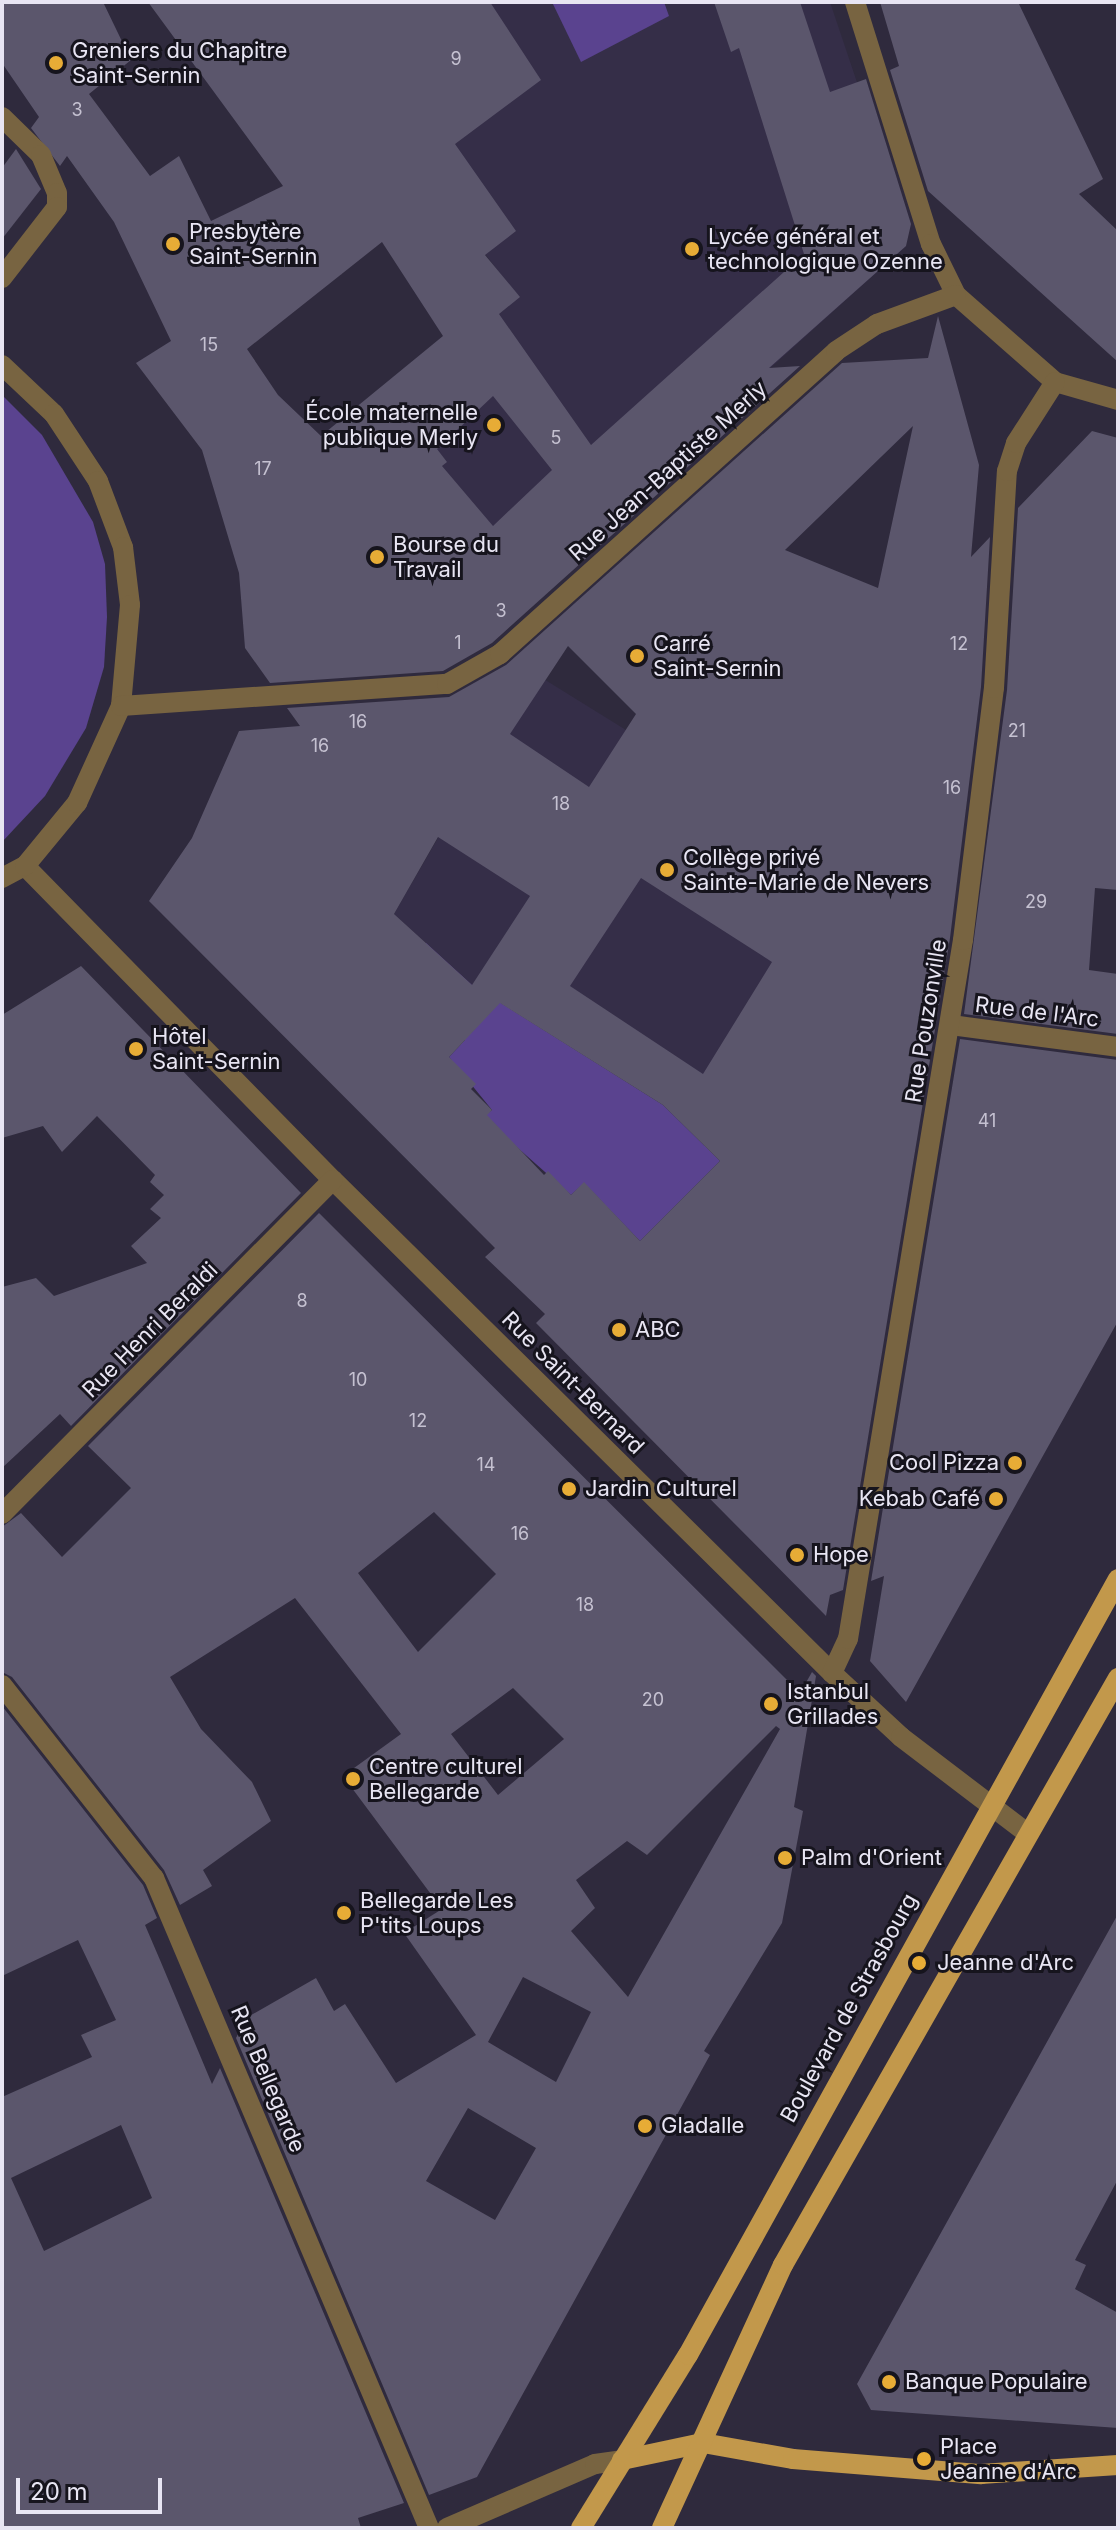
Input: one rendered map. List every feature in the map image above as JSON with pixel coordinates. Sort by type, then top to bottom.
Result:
[{"type":"main road","name":"Boulevard de Strasbourg","points":[[581,2528],[688,2355],[988,1808],[1118,1579]]},
{"type":"main road","points":[[662,2528],[783,2265],[1118,1678]]},
{"type":"main road","points":[[622,2460],[703,2443],[793,2459],[981,2474],[1118,2465]]},
{"type":"street","points":[[855,2],[931,244],[956,295],[1055,382],[1118,400]]},
{"type":"street","points":[[2,117],[41,155],[57,193],[57,207],[2,278]]},
{"type":"street","name":"Rue Jean-Baptiste Merly","points":[[121,706],[219,703],[447,684],[500,654],[836,351],[877,324],[956,295]]},
{"type":"street","points":[[2,365],[54,414],[89,467],[123,547],[130,605],[121,706],[77,803],[25,866],[2,878]]},
{"type":"street","name":"Rue Pouzonville","points":[[832,1673],[848,1639],[951,1025],[994,688],[1007,471],[1016,443],[1055,382]]},
{"type":"street","name":"Rue Saint-Bernard","points":[[25,866],[333,1180],[832,1673],[988,1808],[1027,1833]]},
{"type":"street","name":"Rue de l'Arc","points":[[951,1025],[1118,1047]]},
{"type":"street","name":"Rue Henri Beraldi","points":[[2,1514],[333,1180]]},
{"type":"street","name":"Rue Bellegarde","points":[[2,1685],[154,1878],[429,2528]]},
{"type":"street","points":[[447,2528],[595,2464],[622,2460]]},
{"type":"shaded area","name":"Lycée général et technologique Ozenne","points":[[403,2],[830,2],[905,225],[906,246],[541,574],[379,456],[502,276],[440,195]]},
{"type":"shaded area","points":[[552,2],[664,2],[669,16],[581,62]]},
{"type":"shaded area","points":[[2,395],[42,435],[93,522],[105,564],[107,617],[104,667],[86,728],[45,796],[2,842]]},
{"type":"shaded area","points":[[526,668],[626,730],[906,1128],[600,1065],[472,985],[394,914],[501,729]]},
{"type":"shaded area","points":[[426,943],[472,985],[663,1105],[720,1161],[640,1241],[584,1183],[571,1195],[483,1117],[492,1110],[449,1057],[465,1040],[385,983]]},
{"type":"building","points":[[2,2],[103,2],[131,60],[89,94],[150,176],[179,156],[211,221],[283,186],[148,2],[490,2],[541,80],[455,144],[516,231],[485,255],[520,297],[499,314],[591,445],[804,254],[739,48],[731,52],[714,2],[800,2],[830,92],[866,79],[911,224],[906,246],[769,368],[800,366],[492,643],[443,671],[270,683],[245,648],[239,573],[202,450],[136,363],[171,341],[114,222],[67,156],[60,166],[31,128],[39,117],[2,63]],"holes":[[[382,242],[443,336],[321,436],[278,395],[247,349]],[[493,396],[552,470],[493,526],[442,466],[447,462],[437,449]]]},
{"type":"building","points":[[880,2],[1018,2],[1103,179],[1079,194],[1118,231],[1118,362],[928,191],[890,70],[899,66]]},
{"type":"building","points":[[16,149],[41,189],[2,239],[2,168]]},
{"type":"building","points":[[938,316],[979,465],[971,557],[990,537],[981,687],[950,938],[843,1590],[830,1595],[826,1616],[536,1323],[545,1314],[485,1257],[495,1248],[149,901],[192,838],[239,731],[300,726],[287,708],[449,697],[506,665],[842,363],[928,358]],"holes":[[[913,426],[878,588],[785,550]],[[568,646],[636,714],[589,787],[510,734]],[[438,837],[530,896],[472,985],[394,914]],[[641,878],[772,962],[703,1074],[570,986]],[[500,1003],[663,1105],[720,1161],[640,1241],[584,1182],[571,1195],[548,1171],[544,1175],[487,1115],[492,1110],[471,1089],[476,1084],[449,1057]]]},
{"type":"building","points":[[1092,431],[1118,438],[1118,890],[1095,888],[1089,970],[1118,974],[1118,1034],[964,1014],[1007,690],[1018,508]]},
{"type":"building","points":[[81,966],[301,1193],[71,1426],[60,1414],[2,1468],[2,1287],[36,1278],[54,1296],[147,1263],[131,1246],[161,1218],[150,1209],[164,1195],[150,1182],[155,1175],[97,1116],[62,1152],[43,1126],[2,1138],[2,1015]]},
{"type":"building","points":[[960,1039],[1118,1060],[1118,1321],[906,1702],[870,1661],[884,1576],[871,1581]]},
{"type":"building","points":[[319,1213],[800,1693],[812,1672],[816,1676],[794,1807],[803,1811],[782,1923],[704,2051],[710,2055],[477,2477],[429,2495],[236,2038],[246,2018],[316,1978],[334,2011],[345,2004],[396,2083],[476,2035],[404,1933],[442,1909],[343,1776],[401,1734],[295,1598],[170,1677],[201,1729],[252,1782],[271,1821],[203,1870],[212,1886],[180,1905],[164,1870],[12,1677],[2,1672],[2,1527],[21,1513],[62,1557],[131,1488],[88,1446]],"holes":[[[434,1512],[496,1574],[418,1652],[358,1573]],[[513,1688],[564,1739],[498,1795],[451,1734]],[[776,1726],[780,1729],[628,1997],[571,1931],[595,1908],[576,1880],[627,1841],[647,1855]],[[523,1977],[591,2012],[556,2082],[488,2042]],[[468,2108],[536,2148],[495,2220],[426,2181]]]},
{"type":"building","points":[[2,1706],[143,1885],[157,1918],[145,1925],[212,2084],[220,2068],[404,2503],[358,2518],[361,2528],[2,2528],[2,2097],[92,2057],[81,2035],[116,2020],[78,1940],[2,1976]],"holes":[[[121,2125],[152,2198],[44,2251],[11,2178]]]},
{"type":"building","points":[[1118,1914],[1118,2179],[1075,2260],[1086,2265],[1075,2289],[1118,2313],[1118,2428],[871,2410],[857,2384]]},
{"type":"place","name":"Greniers du Chapitre Saint-Sernin","points":[[56,63]]},
{"type":"place","name":"Presbytère Saint-Sernin","points":[[173,244]]},
{"type":"place","name":"Lycée général et technologique Ozenne","points":[[692,249]]},
{"type":"place","name":"École maternelle publique Merly","points":[[494,425]]},
{"type":"place","name":"Bourse du Travail","points":[[377,557]]},
{"type":"place","name":"Carré Saint-Sernin","points":[[637,656]]},
{"type":"place","name":"Collège privé Sainte-Marie de Nevers","points":[[667,870]]},
{"type":"place","name":"Hôtel Saint-Sernin","points":[[136,1049]]},
{"type":"place","name":"ABC","points":[[619,1330]]},
{"type":"place","name":"Cool Pizza","points":[[1015,1463]]},
{"type":"place","name":"Jardin Culturel","points":[[569,1489]]},
{"type":"place","name":"Kebab Café","points":[[996,1499]]},
{"type":"place","name":"Hope","points":[[797,1555]]},
{"type":"place","name":"Istanbul Grillades","points":[[771,1704]]},
{"type":"place","name":"Centre culturel Bellegarde","points":[[353,1779]]},
{"type":"place","name":"Palm d'Orient","points":[[785,1858]]},
{"type":"place","name":"Bellegarde Les P'tits Loups","points":[[344,1913]]},
{"type":"place","name":"Jeanne d'Arc","points":[[919,1963]]},
{"type":"place","name":"Gladalle","points":[[645,2126]]},
{"type":"place","name":"Banque Populaire","points":[[889,2382]]},
{"type":"place","name":"Place Jeanne d'Arc","points":[[924,2459]]}]
